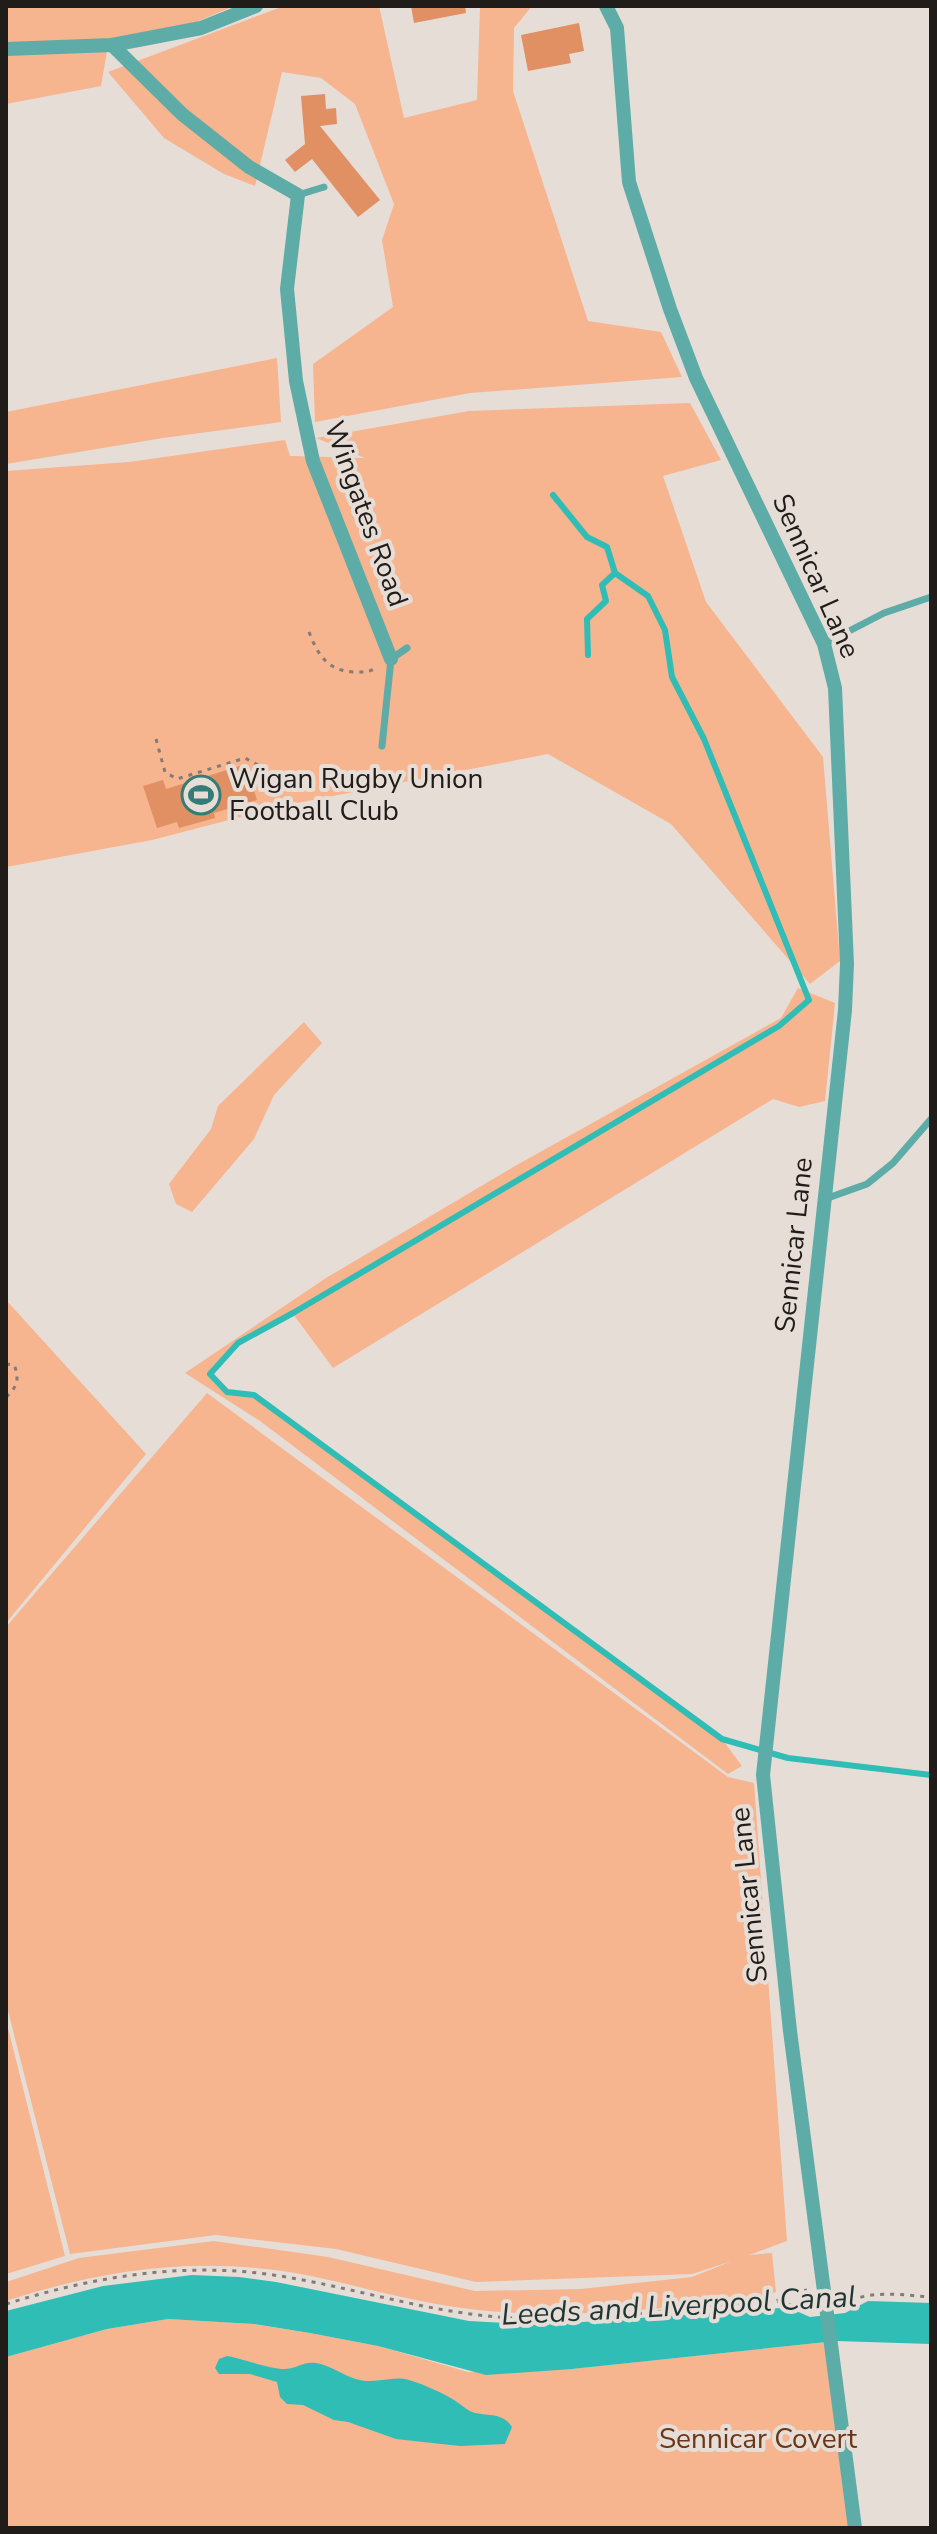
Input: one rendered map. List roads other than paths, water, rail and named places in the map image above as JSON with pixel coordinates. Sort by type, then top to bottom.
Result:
[{"type":"street","points":[[6,49],[112,45],[201,28],[256,6]]},
{"type":"street","name":"Sennicar Lane","points":[[606,6],[617,28],[629,182],[670,309],[696,378],[824,644],[835,688],[847,964],[845,1010],[763,1775],[790,2031],[828,2297],[829,2347],[855,2528]]},
{"type":"street","points":[[112,45],[182,114],[249,167],[298,195]]},
{"type":"street","name":"Wingates Road","points":[[298,195],[287,289],[296,381],[313,461],[391,659]]},
{"type":"lane","points":[[298,195],[324,187]]},
{"type":"lane","points":[[824,644],[884,613],[931,597]]},
{"type":"lane","points":[[382,746],[391,659],[407,648]]},
{"type":"lane","points":[[825,1199],[867,1184],[893,1163],[931,1119]]},
{"type":"water","points":[[192,2275],[276,2282],[469,2321],[540,2325],[781,2308],[810,2317],[845,2313],[868,2301],[931,2303],[931,2344],[836,2341],[486,2375],[378,2346],[310,2333],[254,2324],[168,2319],[107,2329],[6,2357],[6,2311],[103,2286]]},
{"type":"water","points":[[227,2356],[280,2369],[316,2363],[367,2381],[409,2380],[444,2394],[472,2412],[500,2417],[512,2427],[505,2444],[460,2446],[396,2439],[334,2420],[303,2405],[287,2404],[280,2397],[277,2382],[250,2374],[219,2374],[215,2368],[219,2359]]},
{"type":"waterway","points":[[553,495],[587,537],[607,547],[615,573]]},
{"type":"waterway","points":[[588,655],[587,619],[606,601],[602,585],[615,573],[648,596],[665,630],[672,677],[704,739],[809,1000],[779,1026],[238,1343],[210,1374],[227,1392],[254,1395],[722,1739],[788,1758],[931,1775]]},
{"type":"place","name":"Wigan Rugby Union Football Club","points":[[201,795]]},
{"type":"water label","name":"Leeds and Liverpool Canal","points":[[679,2306]]},
{"type":"park label","name":"Sennicar Covert","points":[[758,2439]]}]
